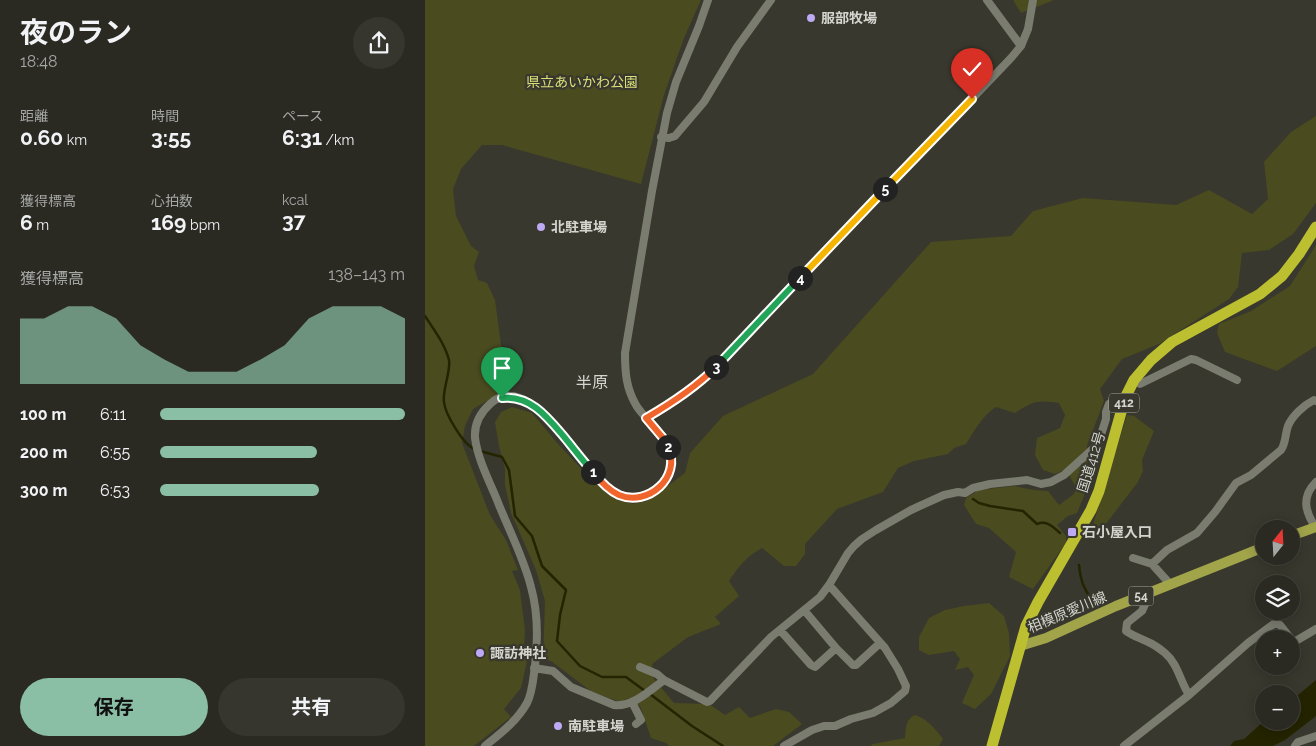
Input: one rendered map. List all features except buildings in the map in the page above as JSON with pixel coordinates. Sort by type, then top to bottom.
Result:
[{"type":"highway","name":"国道412号","points":[[992,746],[1026,626],[1037,602],[1091,510],[1099,491],[1124,403],[1134,380],[1151,360],[1172,342],[1260,294],[1282,276],[1316,228]]},
{"type":"main road","points":[[1300,533],[1316,527]]},
{"type":"main road","name":"相模原愛川線","points":[[1020,646],[1046,638],[1170,584],[1255,551]]},
{"type":"street","points":[[485,746],[512,724],[527,702],[535,668],[536,618],[531,586],[522,560],[479,456],[475,431],[478,418],[493,402],[502,398],[522,399],[534,405],[548,417],[602,483],[610,490],[630,498],[643,497],[654,491],[662,484],[668,474],[671,463],[669,451],[663,438],[636,406],[625,375],[625,353],[661,138],[676,82],[708,0]]},
{"type":"street","points":[[661,138],[675,136],[704,102],[737,47],[771,0]]},
{"type":"street","points":[[987,0],[1021,46]]},
{"type":"street","points":[[646,418],[684,395],[703,380],[1011,58],[1021,46],[1029,24],[1033,0]]},
{"type":"street","points":[[1134,380],[1140,384],[1191,359],[1197,360],[1237,380]]},
{"type":"street","points":[[640,667],[657,674],[664,680],[707,702],[710,701],[771,637],[820,597],[854,546],[876,530],[911,510],[945,495],[958,492],[965,493],[973,488],[990,484],[1027,480],[1041,484],[1051,482],[1064,475],[1095,447],[1099,441],[1109,404],[1114,400],[1124,403]]},
{"type":"street","points":[[1152,564],[1167,550],[1197,533],[1236,483],[1251,475],[1281,450],[1288,426],[1306,404],[1314,400],[1316,401]]},
{"type":"street","points":[[1316,482],[1306,500],[1310,520],[1316,527]]},
{"type":"street","points":[[1133,558],[1152,564],[1170,584]]},
{"type":"street","points":[[784,746],[812,730],[824,726],[835,726],[873,713],[891,703],[905,691],[906,686],[888,653],[829,585]]},
{"type":"street","points":[[1151,592],[1142,611],[1127,622],[1127,630],[1131,634],[1150,642],[1166,654],[1179,674],[1189,695]]},
{"type":"street","points":[[804,610],[853,665],[856,665],[880,643]]},
{"type":"street","points":[[1265,630],[1275,623],[1280,625],[1284,630]]},
{"type":"street","points":[[1300,638],[1316,629]]},
{"type":"street","points":[[780,630],[811,666],[815,667],[836,648]]},
{"type":"street","points":[[1124,746],[1189,695],[1255,637]]},
{"type":"street","points":[[535,668],[553,671],[571,687],[614,705],[632,702],[664,680]]},
{"type":"street","points":[[632,702],[641,720],[636,724]]},
{"type":"street","points":[[1295,746],[1298,742],[1316,736]]},
{"type":"green space","name":"県立あいかわ公園","points":[[425,0],[701,0],[684,38],[664,95],[641,184],[502,145],[482,145],[461,169],[453,189],[456,216],[471,246],[479,252],[474,266],[478,280],[487,283],[495,300],[503,359],[501,369],[507,392],[473,409],[465,426],[462,443],[490,515],[506,540],[518,570],[512,571],[520,590],[525,630],[524,649],[528,657],[521,688],[504,709],[511,717],[474,746],[425,746]]},
{"type":"green space","points":[[1013,0],[1054,0],[1021,13]]},
{"type":"green space","points":[[1316,116],[1316,203],[1293,234],[1269,250],[1242,253],[1238,287],[1229,299],[1159,344],[1122,359],[1100,389],[1104,401],[1087,446],[1088,480],[1084,496],[1077,513],[1068,516],[1057,525],[1066,536],[1066,543],[1033,589],[1009,577],[1016,552],[989,528],[976,524],[964,505],[966,498],[979,490],[1014,486],[1048,491],[1059,505],[1074,494],[1076,488],[1066,469],[1055,474],[1043,470],[1035,455],[1037,438],[1060,428],[1065,415],[1059,403],[1051,402],[1035,402],[1015,413],[996,407],[983,419],[966,444],[954,448],[948,454],[914,461],[898,468],[883,492],[837,509],[805,544],[805,554],[796,566],[784,566],[762,548],[756,551],[743,562],[729,581],[739,596],[715,617],[721,624],[688,637],[652,664],[654,679],[674,703],[709,704],[725,715],[739,707],[750,718],[776,709],[789,712],[802,724],[773,746],[669,746],[666,743],[651,738],[640,706],[629,698],[620,702],[592,692],[551,661],[543,660],[545,601],[536,570],[511,513],[505,485],[505,469],[495,422],[501,412],[512,407],[532,413],[595,483],[612,496],[633,504],[649,500],[685,473],[690,453],[723,416],[813,374],[931,242],[1011,236],[1033,211],[1083,198],[1176,205],[1209,190],[1252,214],[1268,199],[1264,162],[1291,132]]},
{"type":"green space","points":[[1316,245],[1316,346],[1277,371],[1225,352],[1217,333],[1219,324],[1251,311],[1290,286]]},
{"type":"green space","points":[[1127,415],[1134,416],[1154,431],[1142,460],[1143,471],[1138,482],[1105,525],[1092,528]]},
{"type":"green space","points":[[989,603],[1004,616],[1009,633],[1010,656],[991,694],[975,709],[962,703],[974,675],[968,667],[955,670],[960,659],[954,651],[929,655],[919,650],[919,637],[929,618],[945,610]]},
{"type":"green space","points":[[915,715],[934,728],[943,739],[939,746],[870,746],[905,738],[909,719]]},
{"type":"shaded area","points":[[1316,680],[1316,716],[1300,728],[1300,693]]},
{"type":"shaded area","points":[[1255,729],[1298,730],[1273,746],[1230,746],[1234,741],[1244,739]]},
{"type":"waterway","points":[[425,316],[442,343],[449,360],[449,370],[444,392],[445,407],[451,421],[461,436],[475,449]]},
{"type":"waterway","points":[[480,451],[502,457],[509,470],[515,516],[532,536],[542,566],[566,590],[560,615],[557,641],[580,666],[602,677],[626,677],[645,691]]},
{"type":"waterway","points":[[973,499],[990,506],[1023,511],[1037,524],[1047,524],[1060,533]]},
{"type":"waterway","points":[[1079,565],[1084,587],[1095,606]]},
{"type":"waterway","points":[[650,694],[692,726],[723,746]]},
{"type":"place","name":"服部牧場","points":[[811,18]]},
{"type":"place","name":"北駐車場","points":[[541,227]]},
{"type":"place","name":"石小屋入口","points":[[1072,532]]},
{"type":"place","name":"諏訪神社","points":[[480,653]]},
{"type":"place","name":"南駐車場","points":[[558,726]]},
{"type":"district","name":"半原","points":[[592,382]]},
{"type":"route","points":[[502,398],[522,399],[534,405],[548,417],[602,483],[610,490],[630,498],[643,497],[654,491],[662,484],[668,474],[671,463],[669,451],[663,438],[646,418],[684,395],[717,367],[972,99]]}]
